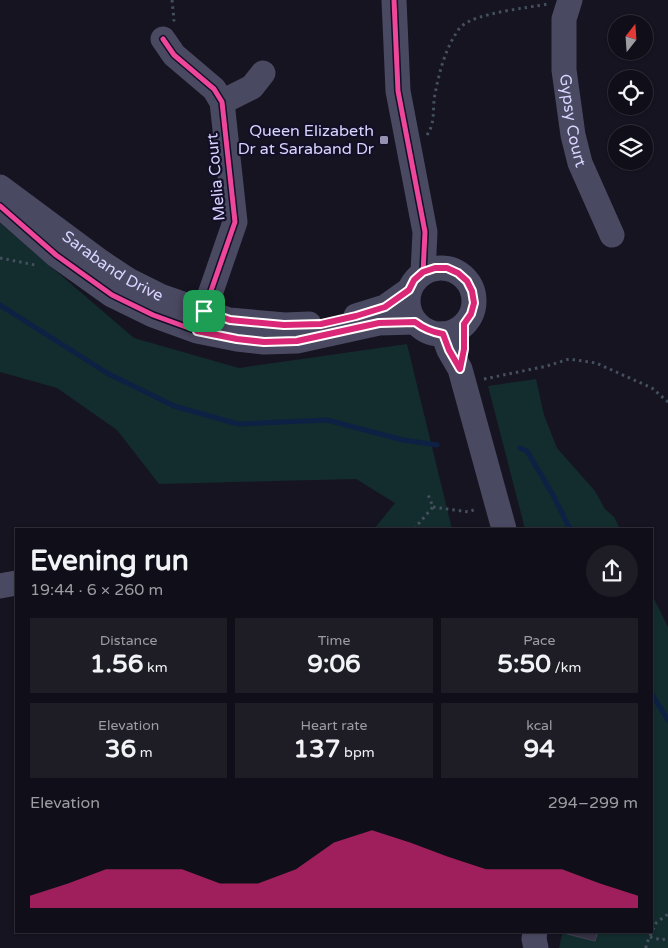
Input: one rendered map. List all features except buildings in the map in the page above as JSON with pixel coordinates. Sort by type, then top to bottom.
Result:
[{"type":"street","points":[[394,0],[398,91],[425,232],[426,277],[407,302],[415,322],[423,328],[432,332],[454,329],[471,314],[474,303],[472,291],[467,281],[458,273],[426,277]]},
{"type":"street","name":"Gypsy Court","points":[[570,0],[564,19],[564,70],[573,135],[580,163],[612,235]]},
{"type":"street","points":[[163,39],[174,56],[214,89],[222,102],[252,87],[263,73]]},
{"type":"street","name":"Melia Court","points":[[200,321],[235,222],[222,102]]},
{"type":"street","name":"Saraband Drive","points":[[0,186],[128,280],[160,296],[200,321],[237,339],[264,342],[297,341],[379,323],[415,322]]},
{"type":"street","name":"Saraband Drive","points":[[0,206],[56,255],[112,295],[153,315],[200,321],[230,320],[284,325],[321,324],[385,307],[426,277]]},
{"type":"street","points":[[454,329],[449,350],[471,374],[504,528]]},
{"type":"street","points":[[0,586],[15,583]]},
{"type":"path","points":[[424,139],[430,131],[434,118],[432,103],[438,77],[449,45],[461,26],[477,17],[570,0]]},
{"type":"path","points":[[0,258],[38,265]]},
{"type":"path","points":[[471,374],[547,366],[569,359],[596,362],[652,388],[668,402]]},
{"type":"path","points":[[427,492],[433,507]]},
{"type":"path","points":[[433,507],[469,512],[476,509]]},
{"type":"path","points":[[415,528],[433,507]]},
{"type":"path","points":[[653,930],[656,923],[668,914]]},
{"type":"path","points":[[646,948],[652,933]]},
{"type":"path","points":[[650,937],[662,940],[668,938]]},
{"type":"green space","points":[[0,223],[134,338],[239,368],[407,344],[452,528],[375,528],[395,503],[356,479],[159,484],[117,430],[57,388],[0,372]]},
{"type":"green space","points":[[536,379],[544,415],[557,448],[595,491],[605,509],[614,517],[620,528],[525,528],[488,386]]},
{"type":"green space","points":[[653,597],[668,627],[668,948],[559,948],[563,933],[653,933]]},
{"type":"waterway","points":[[0,305],[107,373],[174,406],[238,424],[327,420],[403,440],[437,445]]},
{"type":"waterway","points":[[520,448],[527,451],[553,495],[570,528]]},
{"type":"waterway","points":[[653,696],[668,720]]},
{"type":"cycle path","points":[[394,0],[398,91],[425,232],[423,273]]},
{"type":"cycle path","points":[[163,39],[174,55],[214,89],[222,102],[235,222],[197,331]]},
{"type":"cycle path","points":[[0,206],[56,255],[112,295],[153,315],[197,331],[264,342],[297,341],[379,323],[415,322]]},
{"type":"place","name":"Queen Elizabeth Dr at Saraband Dr","points":[[384,140]]},
{"type":"route","points":[[435,268],[447,268],[458,273],[467,281],[472,291],[474,303],[471,314],[464,324],[464,349],[460,369],[449,350],[443,334],[432,332],[415,322],[379,323],[297,341],[264,342],[197,331],[204,311],[230,320],[284,325],[321,324],[385,307],[409,290],[414,280],[423,272],[435,268]]}]
